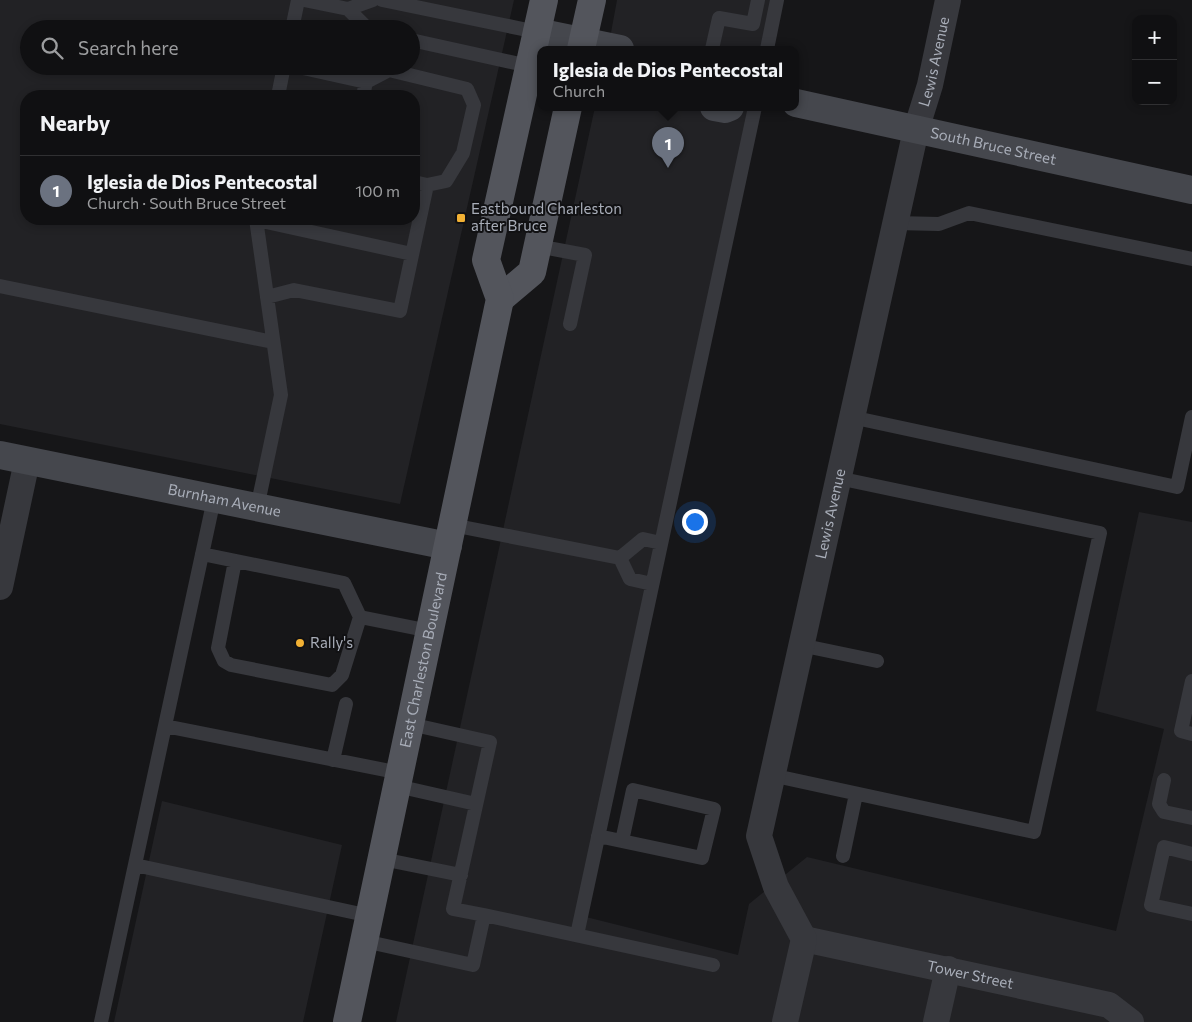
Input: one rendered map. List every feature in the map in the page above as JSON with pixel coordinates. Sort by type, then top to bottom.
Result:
[{"type":"main road","points":[[544,0],[537,32],[535,67],[486,260],[500,299],[532,272],[567,111]]},
{"type":"main road","points":[[582,45],[592,0]]},
{"type":"main road","name":"East Charleston Boulevard","points":[[347,1022],[500,299]]},
{"type":"street","name":"Lewis Avenue","points":[[804,939],[776,887],[759,836],[851,417],[916,130],[930,85],[948,0]]},
{"type":"street","points":[[537,32],[582,45]]},
{"type":"street","name":"South Bruce Street","points":[[799,104],[1192,190]]},
{"type":"street","name":"Burnham Avenue","points":[[0,456],[257,508],[450,536]]},
{"type":"street","points":[[0,587],[27,461]]},
{"type":"street","points":[[786,1022],[804,939]]},
{"type":"street","name":"Tower Street","points":[[804,939],[1109,1005],[1131,1022]]},
{"type":"street","points":[[936,1022],[948,969]]},
{"type":"lane","points":[[294,20],[298,0]]},
{"type":"lane","points":[[304,0],[348,9],[373,0]]},
{"type":"lane","points":[[382,0],[537,32]]},
{"type":"lane","points":[[713,46],[719,18],[753,24],[758,0]]},
{"type":"lane","points":[[768,46],[777,0]]},
{"type":"lane","points":[[348,9],[359,20]]},
{"type":"lane","points":[[420,42],[535,67]]},
{"type":"lane","points":[[279,90],[282,75]]},
{"type":"lane","points":[[334,75],[366,82],[379,75]]},
{"type":"lane","points":[[410,75],[467,89],[474,104],[463,153],[446,181],[420,184]]},
{"type":"lane","points":[[364,90],[366,82]]},
{"type":"lane","points":[[577,935],[754,111]]},
{"type":"lane","points":[[895,223],[939,224],[969,213],[1192,260]]},
{"type":"lane","points":[[257,225],[281,396],[257,508]]},
{"type":"lane","points":[[283,225],[412,254]]},
{"type":"lane","points":[[267,297],[294,290],[400,311],[412,254],[415,225]]},
{"type":"lane","points":[[537,246],[585,255],[570,324]]},
{"type":"lane","points":[[0,286],[273,342]]},
{"type":"lane","points":[[851,417],[1178,487],[1192,417]]},
{"type":"lane","points":[[771,775],[1034,832],[1100,533],[838,478]]},
{"type":"lane","points":[[100,1022],[214,499]]},
{"type":"lane","points":[[450,536],[620,558],[644,539],[661,544]]},
{"type":"lane","points":[[202,554],[344,583],[360,617],[342,674],[332,685],[230,665],[224,661],[218,648],[235,561]]},
{"type":"lane","points":[[620,558],[630,579],[652,584]]},
{"type":"lane","points":[[360,617],[430,631]]},
{"type":"lane","points":[[800,645],[877,661]]},
{"type":"lane","points":[[1192,681],[1180,731],[1192,734]]},
{"type":"lane","points":[[333,760],[346,704]]},
{"type":"lane","points":[[410,724],[490,742],[453,909],[713,965]]},
{"type":"lane","points":[[165,726],[333,760],[476,804]]},
{"type":"lane","points":[[1164,780],[1159,804],[1164,812],[1192,818]]},
{"type":"lane","points":[[598,836],[702,858],[714,809],[633,790],[622,841]]},
{"type":"lane","points":[[843,856],[856,794]]},
{"type":"lane","points":[[1192,854],[1164,847],[1151,905],[1192,914]]},
{"type":"lane","points":[[382,859],[461,875]]},
{"type":"lane","points":[[135,866],[367,929],[473,965],[484,915]]},
{"type":"shaded area","points":[[0,0],[514,0],[400,504],[0,424]]},
{"type":"shaded area","points":[[617,0],[782,0],[772,46],[609,46]]},
{"type":"shaded area","points":[[594,111],[758,111],[586,917],[738,955],[749,904],[807,857],[1116,931],[1164,729],[1096,711],[1139,512],[1192,522],[1192,1022],[396,1022]]},
{"type":"shaded area","points":[[162,801],[342,845],[303,1022],[114,1022]]},
{"type":"place","name":"Iglesia de Dios Pentecostal","points":[[668,168]]},
{"type":"place","name":"Eastbound Charleston after Bruce","points":[[461,218]]},
{"type":"place","name":"Rally's","points":[[300,643]]}]
